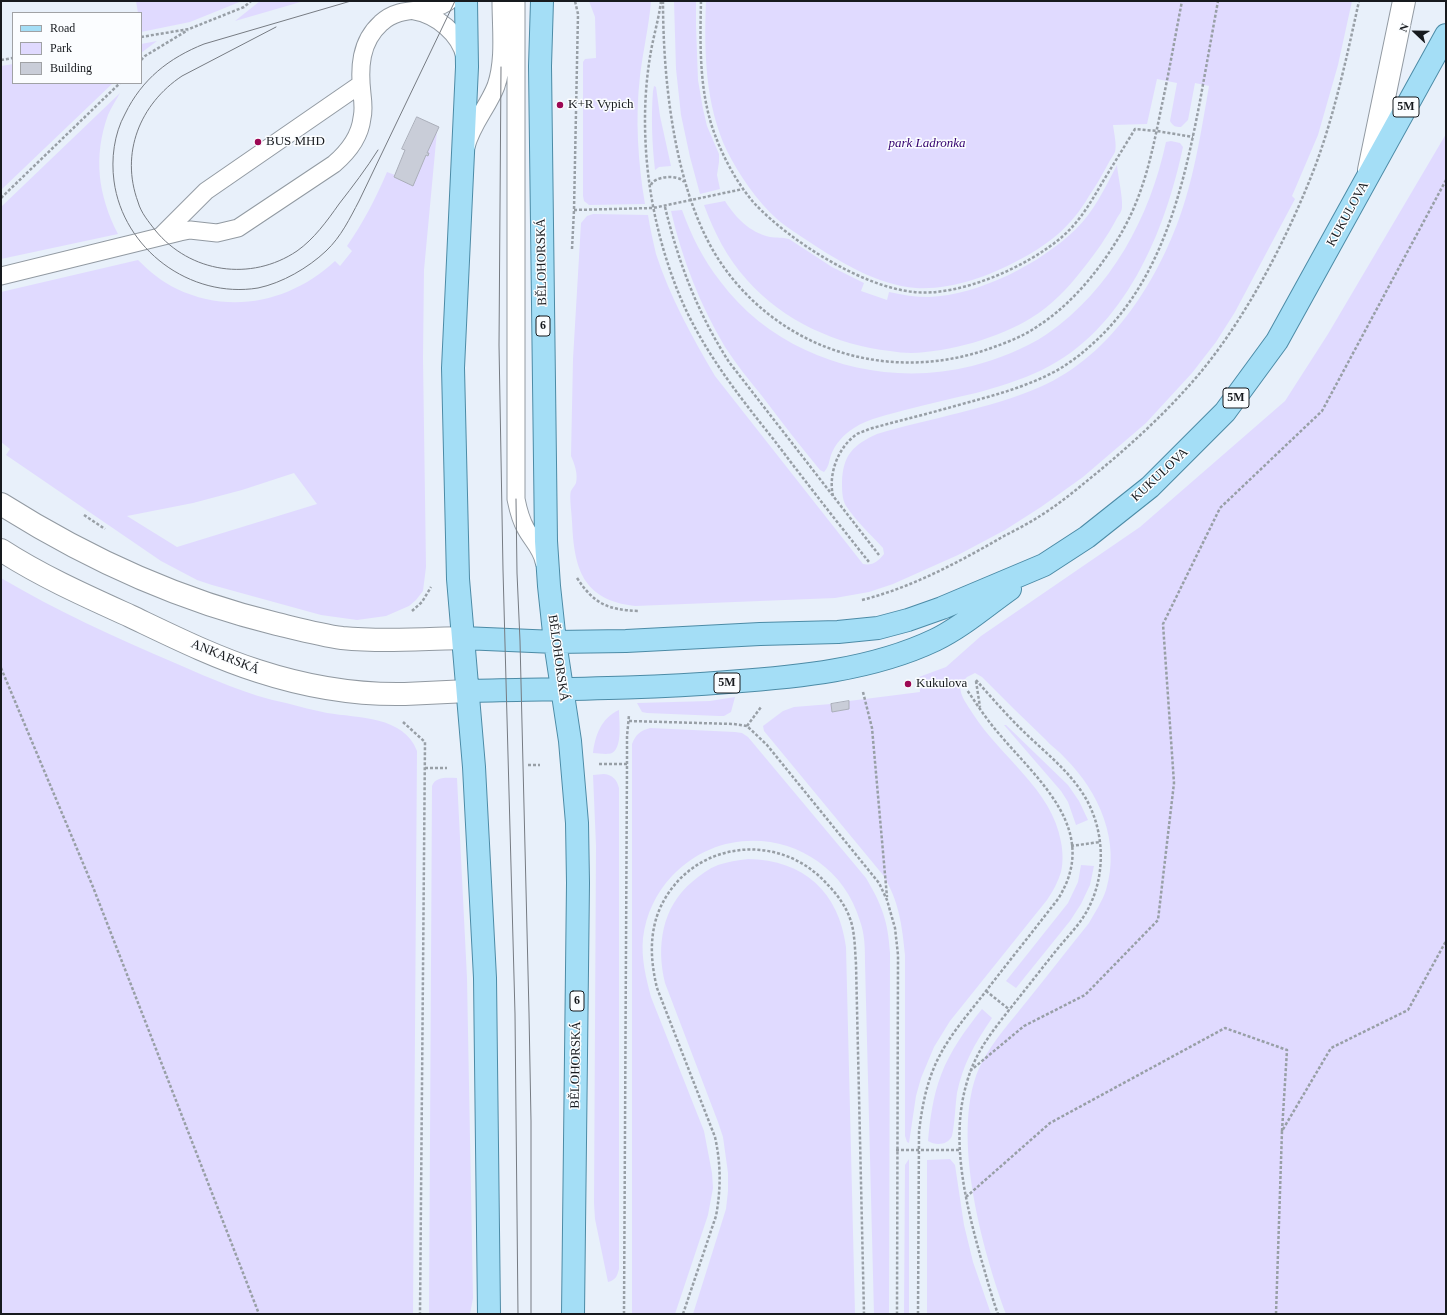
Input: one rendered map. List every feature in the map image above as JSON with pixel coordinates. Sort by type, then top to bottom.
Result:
[{"type":"main road","points":[[466,1],[467,67],[464,159],[453,368],[458,579],[474,767],[485,978],[489,1314]]},
{"type":"main road","name":"BĚLOHORSKÁ","points":[[542,1],[540,66],[546,541],[555,642],[570,742],[574,782],[578,883],[573,1314]]},
{"type":"main road","name":"KUKULOVA","points":[[555,642],[838,632],[878,628],[908,620],[942,608],[1044,565],[1087,537],[1150,487],[1226,412],[1277,341],[1446,35]]},
{"type":"main road","name":"5M","points":[[468,690],[680,686],[801,675],[864,664],[912,650],[936,639],[1044,565]]},
{"type":"main road","name":"5M","points":[[463,638],[555,642]]},
{"type":"street","points":[[1367,180],[1404,1]]},
{"type":"street","points":[[1,504],[37,527],[83,552],[131,575],[180,595],[237,613],[305,631],[341,638],[370,640],[463,638]]},
{"type":"street","name":"ANKARSKÁ","points":[[1,550],[42,574],[83,595],[216,655],[258,671],[300,682],[355,691],[404,694],[468,690]]},
{"type":"lane","points":[[1,276],[190,230],[217,233],[238,228],[344,156],[358,133],[362,119],[361,61],[363,51],[370,36],[380,23],[396,13],[442,6],[449,1]]},
{"type":"lane","points":[[464,159],[467,142],[492,96],[501,67],[501,1]]},
{"type":"lane","points":[[516,1],[516,499],[520,518],[544,558],[549,586]]},
{"type":"lane","points":[[406,11],[418,12],[433,18],[452,33],[463,49],[467,67]]},
{"type":"lane","points":[[160,237],[206,191],[361,84]]},
{"type":"path","points":[[142,59],[189,29],[244,7],[251,1]]},
{"type":"path","points":[[571,256],[574,210],[578,14],[574,1]]},
{"type":"path","points":[[662,1],[668,92],[673,125],[686,184],[690,201],[708,242],[722,265],[738,286],[758,305],[790,329],[826,347],[865,359],[905,363],[945,361],[985,351],[1010,342],[1055,314],[1079,290],[1104,260],[1129,219],[1148,171],[1182,1]]},
{"type":"path","points":[[662,1],[651,50],[647,90],[646,146],[653,208],[662,244],[675,285],[703,343],[728,382],[869,562]]},
{"type":"path","points":[[701,1],[700,33],[702,74],[707,105],[715,135],[733,172],[755,203],[786,232],[820,255],[873,282],[913,292],[952,290],[976,283],[1023,263],[1046,250],[1064,236],[1077,222],[1090,204],[1135,129],[1193,137]]},
{"type":"path","points":[[833,496],[831,486],[836,463],[842,451],[857,434],[869,429],[1009,392],[1033,382],[1056,371],[1082,353],[1102,336],[1118,317],[1134,295],[1164,239],[1178,197],[1193,137],[1218,1]]},
{"type":"path","points":[[862,600],[898,590],[922,580],[970,556],[1040,516],[1072,494],[1134,442],[1166,411],[1200,373],[1222,344],[1249,301],[1279,246],[1316,164],[1330,121],[1359,1]]},
{"type":"path","points":[[142,37],[189,29]]},
{"type":"path","points":[[1,60],[12,58]]},
{"type":"path","points":[[1,198],[119,84]]},
{"type":"path","points":[[650,189],[653,181],[665,178],[679,177],[686,184]]},
{"type":"path","points":[[970,1071],[1024,1026],[1085,995],[1158,920],[1174,783],[1163,624],[1220,508],[1322,411],[1446,180]]},
{"type":"path","points":[[574,210],[665,207],[744,189]]},
{"type":"path","points":[[665,207],[684,274],[716,343],[729,362],[879,555]]},
{"type":"path","points":[[575,574],[590,597],[601,603],[624,610],[646,611]]},
{"type":"path","points":[[1,668],[93,887],[259,1314]]},
{"type":"path","points":[[981,710],[976,680],[1010,719],[1072,780],[1085,798],[1094,818],[1099,833],[1101,852],[1100,868],[1096,888],[1088,909],[981,1048],[970,1071],[962,1102],[960,1150],[966,1197],[992,1300],[998,1314]]},
{"type":"path","points":[[862,690],[872,728],[887,900]]},
{"type":"path","points":[[918,1314],[919,1150],[921,1114],[925,1094],[932,1073],[951,1038],[1058,899],[1066,886],[1072,864],[1072,846],[1067,826],[1056,802],[1041,780],[996,730],[967,690]]},
{"type":"path","points":[[624,1314],[627,736],[630,721],[747,726],[767,745],[879,883],[887,900],[896,928],[898,955],[896,1150],[897,1314]]},
{"type":"path","points":[[404,722],[425,742],[420,1314]]},
{"type":"path","points":[[593,764],[627,764]]},
{"type":"path","points":[[528,765],[540,765]]},
{"type":"path","points":[[424,768],[448,768]]},
{"type":"path","points":[[1072,846],[1100,842]]},
{"type":"path","points":[[683,1314],[716,1216],[719,1200],[719,1156],[715,1137],[657,988],[651,950],[653,931],[658,914],[667,895],[681,878],[693,867],[709,858],[727,852],[742,849],[758,849],[794,858],[808,866],[835,892],[852,924],[856,964],[864,1314]]},
{"type":"path","points":[[1282,1131],[1331,1048],[1408,1010],[1446,941]]},
{"type":"path","points":[[986,991],[1010,1010]]},
{"type":"path","points":[[966,1197],[1050,1123],[1225,1028],[1287,1050],[1282,1131],[1276,1314]]},
{"type":"path","points":[[896,1150],[960,1150]]},
{"type":"green space","points":[[136,1],[242,1],[190,22],[142,32],[142,12],[138,12]]},
{"type":"green space","points":[[260,1],[304,1],[235,21]]},
{"type":"green space","points":[[589,1],[651,1],[638,92],[639,157],[645,204],[589,205],[584,201],[583,62],[585,59],[596,58],[595,17]]},
{"type":"green space","points":[[674,1],[696,1],[698,80],[707,126],[719,154],[717,175],[720,189],[700,194],[681,115],[676,69]]},
{"type":"green space","name":"park Ladronka","points":[[706,1],[1352,1],[1338,65],[1318,135],[1292,196],[1295,199],[1235,312],[1216,342],[1192,373],[1146,423],[1083,477],[1041,507],[1005,530],[958,555],[893,584],[869,592],[835,598],[635,606],[617,603],[603,597],[592,589],[584,579],[579,567],[573,538],[570,493],[576,483],[577,476],[571,456],[573,359],[581,223],[587,216],[593,214],[648,215],[656,254],[668,286],[690,332],[715,376],[863,564],[872,564],[884,554],[883,548],[854,517],[846,506],[842,494],[843,473],[847,458],[851,452],[862,442],[877,434],[1001,401],[1040,387],[1066,373],[1090,356],[1111,335],[1147,286],[1162,259],[1174,232],[1192,175],[1209,86],[1195,83],[1188,120],[1181,127],[1177,127],[1170,121],[1177,83],[1157,79],[1147,124],[1113,125],[1116,142],[1115,152],[1097,184],[1075,217],[1049,242],[1005,267],[981,277],[955,285],[929,288],[901,286],[859,271],[833,257],[792,231],[770,212],[743,178],[727,151],[714,115],[710,96],[705,39]]},
{"type":"green space","points":[[157,41],[142,52],[142,44]]},
{"type":"green space","points":[[12,64],[12,84],[112,84],[1,190],[1,66]]},
{"type":"green space","points":[[654,86],[656,87],[660,116],[671,166],[659,167],[655,170],[652,120]]},
{"type":"green space","points":[[120,93],[108,115],[103,131],[99,161],[102,190],[111,219],[118,234],[1,259],[1,207]]},
{"type":"green space","points":[[437,131],[424,270],[423,358],[426,567],[423,591],[409,606],[386,616],[357,620],[321,615],[197,580],[161,561],[6,455],[10,449],[1,442],[1,292],[138,260],[166,283],[198,297],[219,301],[240,302],[260,300],[281,294],[300,286],[318,275],[335,261],[340,266],[352,251],[347,246],[369,210],[387,172],[395,175],[394,177],[413,185],[426,155],[428,156],[429,154],[427,153]],"holes":[[[294,473],[317,504],[177,547],[127,516],[193,503],[242,490]]]},
{"type":"green space","points":[[1446,134],[1446,1314],[1006,1314],[987,1256],[972,1188],[968,1153],[968,1120],[972,1089],[982,1062],[992,1046],[1089,923],[1102,899],[1106,890],[1110,872],[1111,853],[1109,836],[1104,818],[1088,786],[1063,755],[1047,742],[982,677],[975,673],[967,677],[960,685],[961,693],[966,704],[984,730],[1037,790],[1056,823],[1061,842],[1062,865],[1058,879],[1047,900],[950,1021],[934,1047],[921,1078],[916,1096],[909,1143],[907,1142],[905,1136],[905,955],[901,923],[893,894],[883,875],[764,731],[763,726],[783,711],[794,707],[831,704],[833,712],[849,709],[849,701],[920,692],[919,677],[946,667],[981,636],[1140,527],[1285,401],[1328,334]]},
{"type":"green space","points":[[1171,141],[1180,143],[1183,147],[1165,212],[1137,275],[1118,304],[1097,330],[1071,352],[1042,370],[1026,377],[976,393],[879,417],[850,430],[837,443],[831,455],[829,464],[824,472],[820,470],[798,443],[725,347],[700,298],[686,264],[671,211],[682,210],[698,247],[720,281],[743,308],[771,330],[801,348],[833,361],[867,370],[902,373],[937,372],[972,366],[1011,353],[1047,334],[1070,316],[1109,274],[1124,250],[1150,197],[1166,142]]},
{"type":"green space","points":[[1117,165],[1122,198],[1121,211],[1096,252],[1077,277],[1059,296],[1031,318],[1004,332],[973,343],[926,352],[898,352],[870,348],[850,343],[812,329],[777,308],[761,295],[733,263],[712,225],[704,205],[725,201],[739,219],[749,228],[762,235],[789,239],[832,267],[864,283],[861,291],[887,300],[889,292],[909,296],[929,297],[948,295],[988,284],[1027,265],[1045,254],[1076,229],[1088,215],[1099,199]]},
{"type":"green space","points":[[1,578],[87,624],[202,675],[257,696],[272,700],[327,713],[379,721],[402,731],[411,740],[417,751],[413,1314],[1,1314]]},
{"type":"green space","points":[[735,697],[731,712],[724,716],[647,713],[642,712],[637,703],[710,701]]},
{"type":"green space","points":[[619,710],[620,733],[618,745],[615,750],[610,754],[593,753],[597,734],[603,723],[613,713]]},
{"type":"green space","points":[[1004,725],[1006,725],[1068,785],[1079,801],[1088,820],[1076,825],[1068,802],[1061,791]]},
{"type":"green space","points":[[650,728],[735,732],[742,733],[748,737],[866,878],[880,905],[886,922],[890,953],[889,1314],[874,1314],[865,952],[862,926],[847,893],[829,870],[806,854],[779,844],[751,841],[723,845],[696,856],[672,876],[661,889],[649,912],[644,929],[644,968],[649,990],[704,1131],[712,1173],[713,1188],[708,1215],[675,1314],[632,1314],[632,744],[639,733]]},
{"type":"green space","points":[[593,775],[610,775],[614,778],[619,788],[619,1269],[616,1277],[608,1282],[595,1219],[594,1203],[596,846]]},
{"type":"green space","points":[[457,778],[467,978],[473,1298],[470,1314],[429,1314],[432,786],[439,779]]},
{"type":"green space","points":[[748,859],[786,865],[802,873],[827,895],[836,910],[842,927],[846,947],[855,1314],[693,1314],[726,1209],[728,1173],[723,1137],[665,983],[661,955],[662,941],[668,915],[674,903],[692,882],[704,872],[718,865]]},
{"type":"green space","points":[[1081,865],[1094,866],[1090,885],[1081,904],[1070,921],[1016,988],[1006,981],[1068,903],[1078,882]]},
{"type":"green space","points":[[982,1009],[992,1018],[980,1036],[966,1063],[957,1093],[952,1136],[948,1141],[942,1144],[931,1143],[928,1141],[931,1116],[941,1075],[959,1040]]},
{"type":"green space","points":[[909,1159],[909,1314],[904,1314],[905,1165]]},
{"type":"green space","points":[[950,1159],[955,1165],[964,1225],[973,1262],[991,1314],[927,1314],[927,1160]]},
{"type":"building","points":[[417,117],[439,127],[427,153],[429,153],[428,156],[426,155],[413,186],[394,177],[405,150],[402,149]]},
{"type":"building","points":[[849,701],[849,709],[832,712],[831,704]]},
{"type":"tram line","points":[[351,1],[204,44],[168,63],[148,80],[140,90],[125,114],[118,130],[113,155],[114,181],[120,206],[131,228],[146,248],[164,264],[185,277],[208,285],[233,289],[258,288],[285,279],[303,269],[326,251],[341,234],[349,221],[455,1]]},
{"type":"tram line","points":[[276,27],[182,76],[167,87],[145,115],[133,148],[131,166],[133,184],[139,206],[155,230],[169,245],[185,256],[203,264],[222,268],[241,269],[260,267],[279,261],[297,251],[315,235],[378,150]]},
{"type":"tram line","points":[[501,67],[499,345],[503,570],[515,1014],[518,1314]]},
{"type":"tram line","points":[[516,499],[531,1121],[531,1314]]},
{"type":"place","name":"K+R Vypich","points":[[560,105]]},
{"type":"place","name":"BUS MHD","points":[[258,142]]},
{"type":"place","name":"Kukulova","points":[[908,684]]}]
